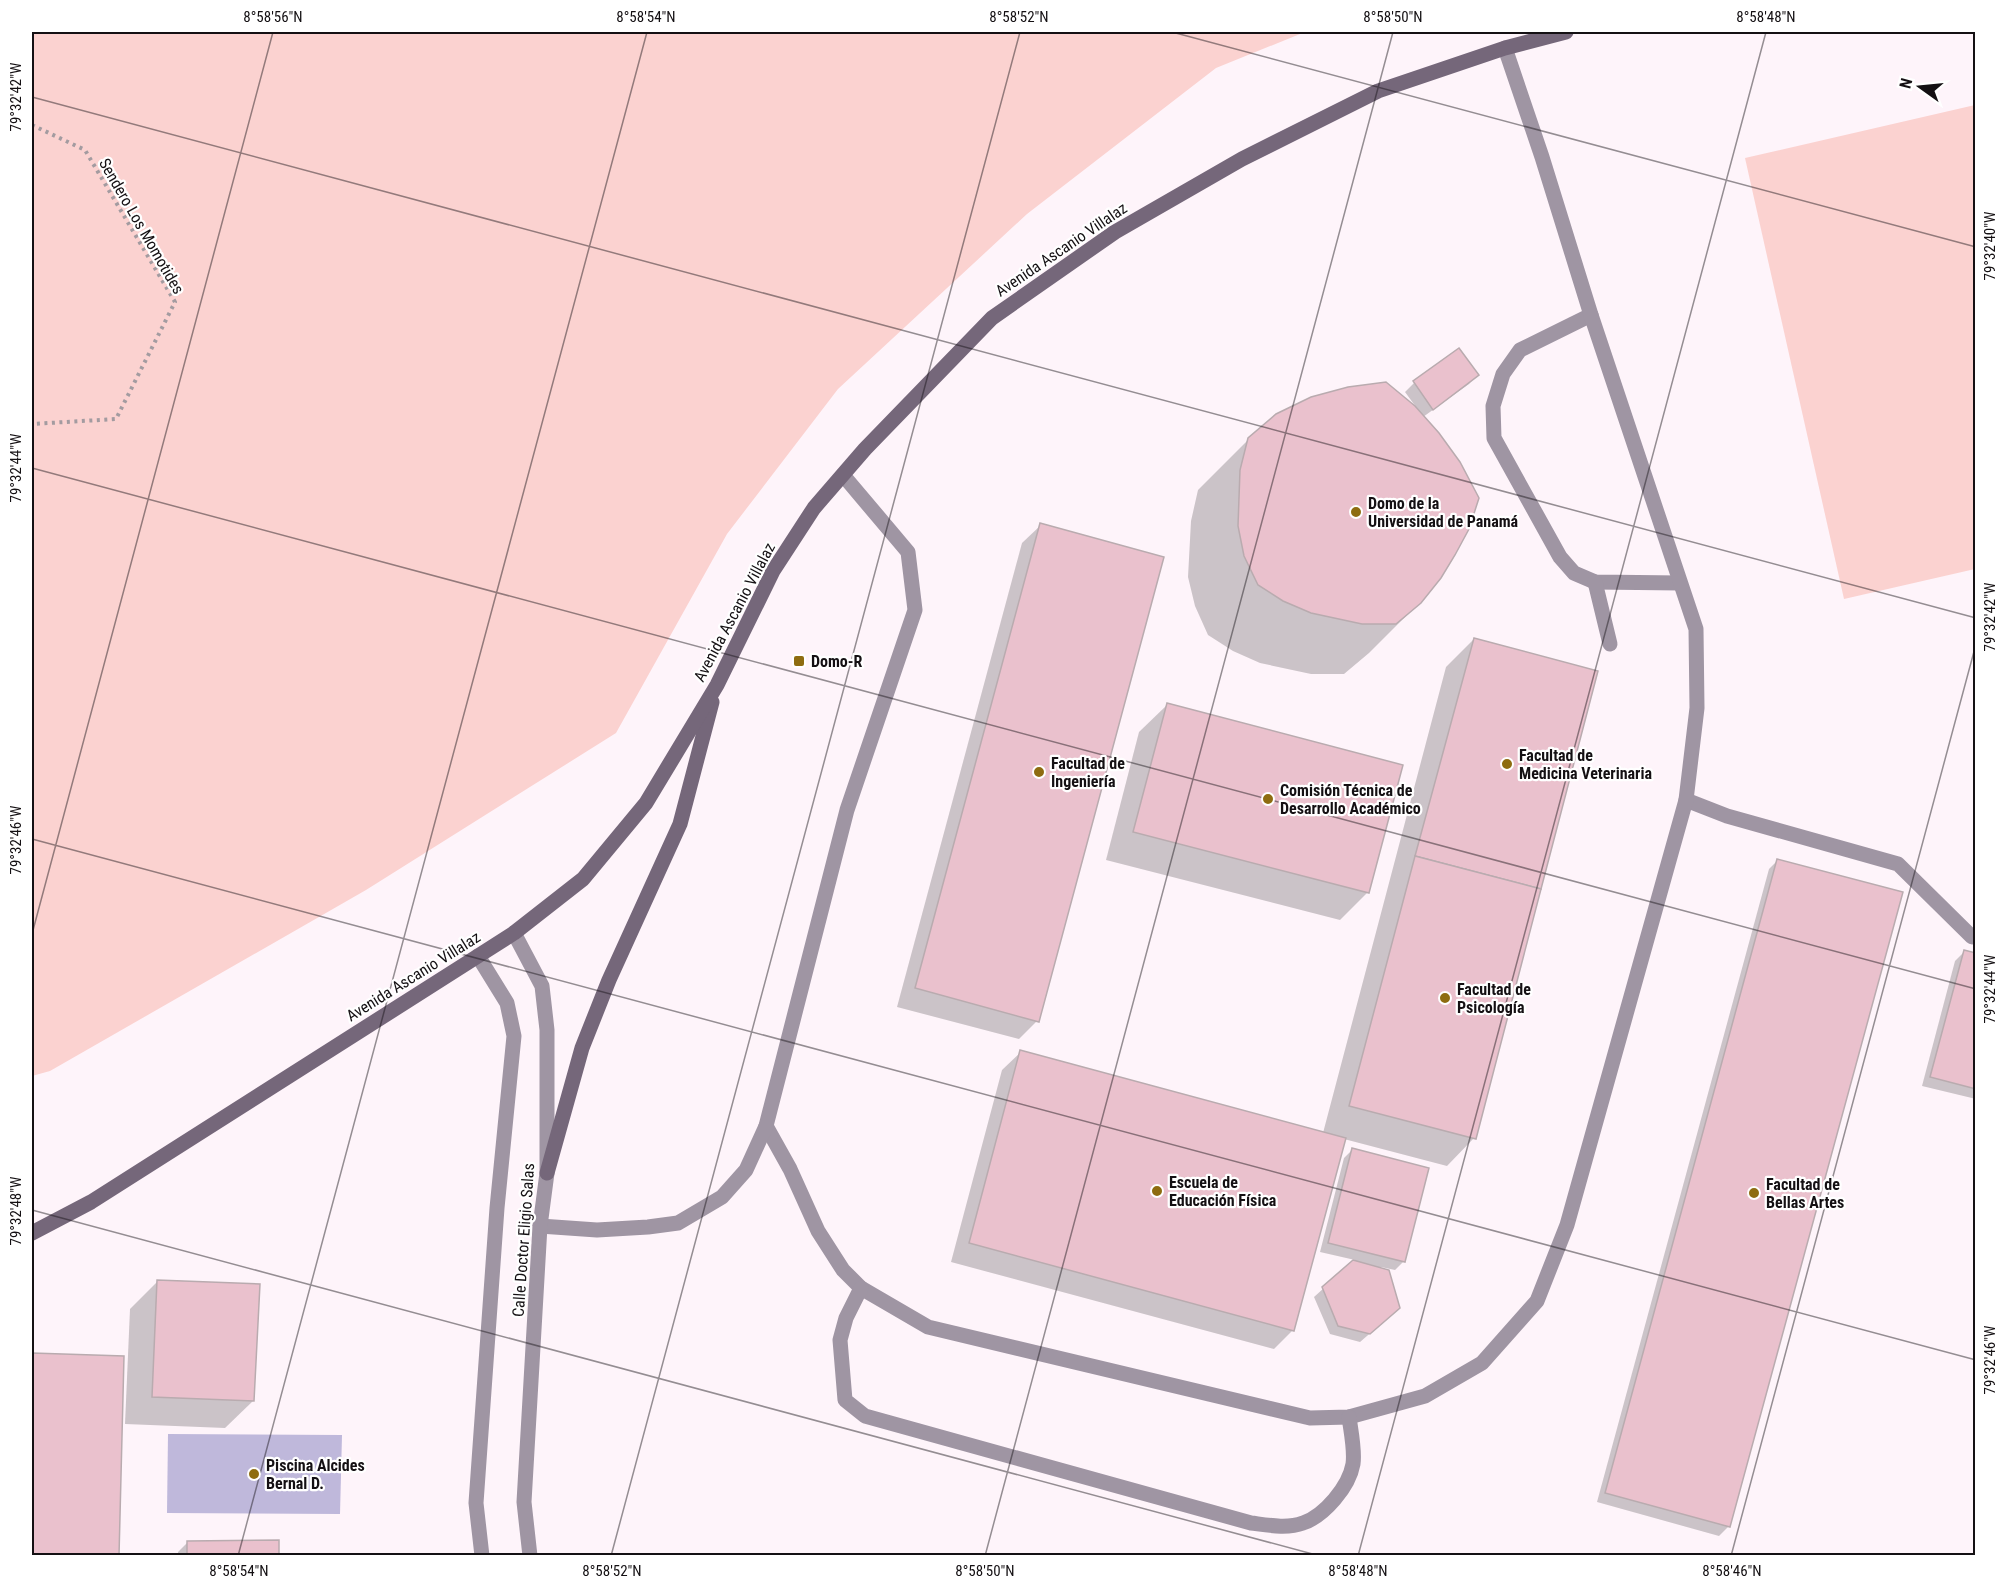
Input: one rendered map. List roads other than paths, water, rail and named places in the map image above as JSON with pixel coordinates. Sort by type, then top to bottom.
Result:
[{"type":"main road","name":"Avenida Ascanio Villalaz","points":[[32,1233],[92,1202],[514,933],[583,879],[646,803],[717,685],[773,571],[814,508],[865,448],[992,318],[1115,232],[1242,159],[1378,91],[1505,48],[1566,32]]},
{"type":"main road","points":[[547,1173],[582,1048],[609,980],[680,824],[717,685]]},
{"type":"street","points":[[766,1126],[790,1169],[818,1231],[843,1270],[861,1288],[928,1327],[1310,1418],[1349,1417],[1425,1396],[1482,1363],[1537,1301],[1567,1225],[1686,800],[1697,708],[1696,628],[1591,315],[1542,157],[1505,48]]},
{"type":"street","points":[[1591,315],[1520,350],[1503,374],[1493,406],[1494,438],[1560,557],[1574,573],[1595,582],[1680,583]]},
{"type":"street","points":[[540,1226],[597,1230],[678,1223],[722,1197],[746,1170],[766,1126],[847,810],[915,610],[908,552],[843,475]]},
{"type":"street","points":[[1595,582],[1610,644]]},
{"type":"street","points":[[1686,800],[1727,816],[1898,864],[1972,938]]},
{"type":"street","name":"Calle Doctor Eligio Salas","points":[[514,933],[542,986],[547,1030],[547,1173],[540,1226],[524,1502],[530,1556]]},
{"type":"street","name":"Calle Doctor Eligio Salas","points":[[478,956],[507,1003],[514,1036],[497,1208],[476,1503],[482,1556]]},
{"type":"street","points":[[861,1288],[846,1318],[840,1341],[845,1400],[865,1416],[1251,1523],[1279,1526],[1303,1523],[1330,1505],[1346,1485],[1353,1463],[1349,1417]]},
{"type":"place","name":"Domo de la Universidad de Panamá","points":[[1356,512]]},
{"type":"place","name":"Domo-R","points":[[799,661]]},
{"type":"place","name":"Facultad de Medicina Veterinaria","points":[[1507,764]]},
{"type":"place","name":"Facultad de Ingeniería","points":[[1039,772]]},
{"type":"place","name":"Comisión Técnica de Desarrollo Académico","points":[[1268,799]]},
{"type":"place","name":"Facultad de Psicología","points":[[1445,998]]},
{"type":"place","name":"Escuela de Educación Física","points":[[1157,1191]]},
{"type":"place","name":"Facultad de Bellas Artes","points":[[1754,1193]]},
{"type":"place","name":"Piscina Alcides Bernal D.","points":[[254,1474]]}]
